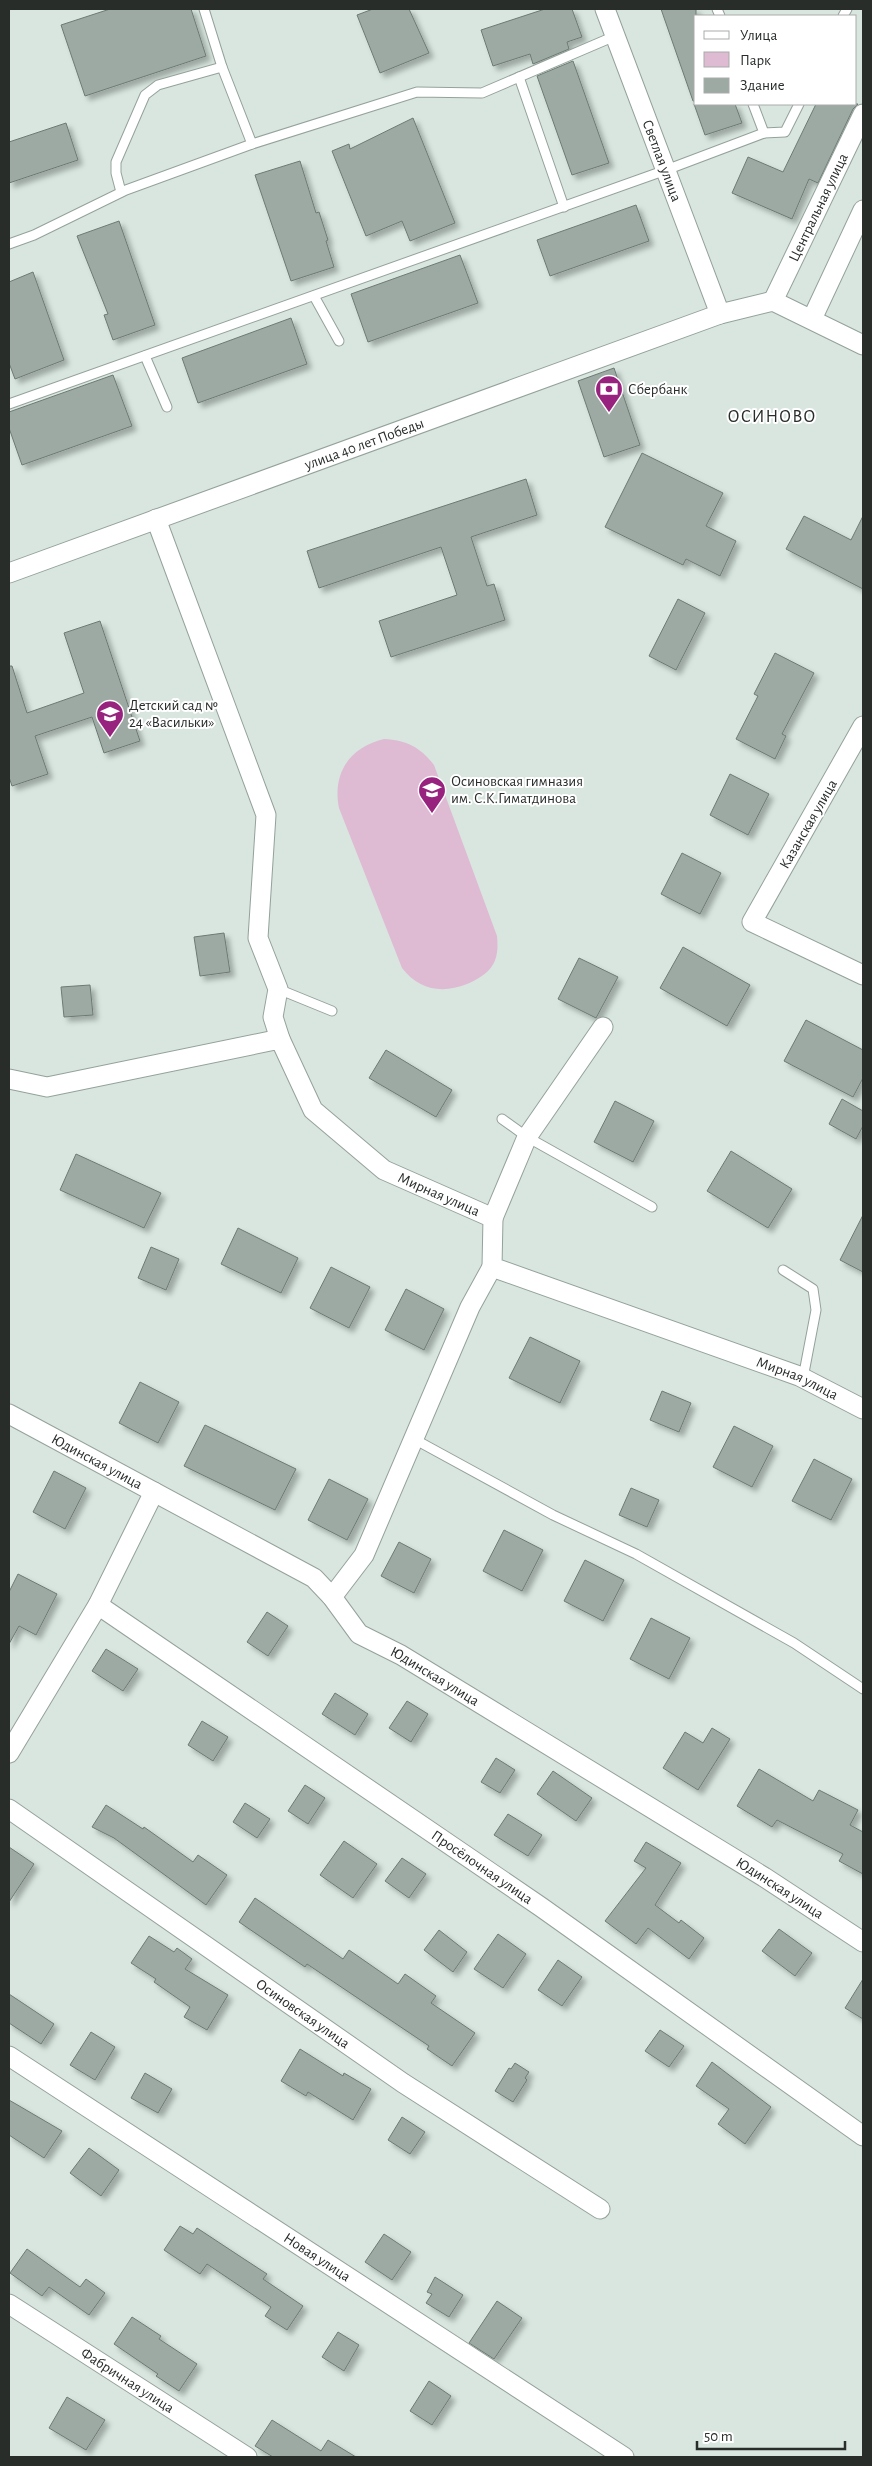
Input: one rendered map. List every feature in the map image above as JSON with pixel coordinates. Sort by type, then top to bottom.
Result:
[{"type":"street","name":"Светлая улица","points":[[605,9],[720,314]]},
{"type":"street","name":"Центральная улица","points":[[773,301],[863,114]]},
{"type":"street","points":[[812,319],[863,210]]},
{"type":"street","name":"улица 40 лет Победы","points":[[9,573],[720,314],[773,301]]},
{"type":"street","points":[[773,301],[863,345]]},
{"type":"street","points":[[156,520],[266,815],[258,938],[278,989]]},
{"type":"street","name":"Казанская улица","points":[[863,726],[752,922],[863,974]]},
{"type":"street","name":"Мирная улица","points":[[278,989],[273,1017],[280,1039],[313,1110],[384,1170],[493,1218],[492,1267],[803,1378],[863,1409]]},
{"type":"street","points":[[493,1218],[528,1137],[603,1027]]},
{"type":"street","points":[[9,1079],[47,1087],[280,1039]]},
{"type":"street","points":[[332,1597],[364,1555],[470,1307],[492,1267]]},
{"type":"street","name":"Юдинская улица","points":[[9,1416],[314,1578],[332,1597],[359,1634],[401,1655],[764,1877],[863,1942]]},
{"type":"street","points":[[9,1752],[98,1605],[154,1492]]},
{"type":"street","name":"Просёлочная улица","points":[[98,1605],[541,1907],[863,2136]]},
{"type":"street","name":"Осиновская улица","points":[[9,1810],[403,2083],[600,2210]]},
{"type":"street","name":"Новая улица","points":[[9,2056],[624,2457]]},
{"type":"street","name":"Фабричная улица","points":[[9,2304],[247,2457]]},
{"type":"lane","points":[[204,9],[222,67],[252,144]]},
{"type":"lane","points":[[9,244],[34,235],[121,192],[252,144],[417,92],[482,93],[615,36]]},
{"type":"lane","points":[[121,192],[116,173],[116,162],[145,95],[158,85],[222,67]]},
{"type":"lane","points":[[519,77],[564,207]]},
{"type":"lane","points":[[753,105],[764,133]]},
{"type":"lane","points":[[9,404],[564,207],[764,133],[785,132],[798,105]]},
{"type":"lane","points":[[314,296],[339,340]]},
{"type":"lane","points":[[145,356],[167,407]]},
{"type":"lane","points":[[278,989],[332,1010]]},
{"type":"lane","points":[[502,1119],[528,1137],[652,1207]]},
{"type":"lane","points":[[784,1270],[813,1288],[816,1310],[803,1378]]},
{"type":"lane","points":[[414,1439],[553,1515],[644,1559],[794,1643],[863,1689]]},
{"type":"green space","points":[[384,739],[400,741],[413,746],[434,765],[497,936],[496,955],[490,969],[478,979],[458,987],[440,989],[423,985],[402,968],[339,808],[338,784],[346,763],[362,748]]},
{"type":"building","points":[[110,9],[191,9],[206,56],[85,96],[61,25]]},
{"type":"building","points":[[373,9],[409,9],[429,53],[380,73],[357,15]]},
{"type":"building","points":[[545,9],[572,9],[582,37],[567,42],[569,49],[533,64],[530,54],[493,66],[481,30]]},
{"type":"building","points":[[661,9],[696,9],[696,15],[694,15],[693,101]]},
{"type":"building","points":[[573,61],[609,163],[572,175],[537,76]]},
{"type":"building","points":[[694,105],[735,105],[742,123],[705,135]]},
{"type":"building","points":[[816,105],[857,105],[853,109],[818,183],[809,179],[792,219],[732,193],[748,157],[783,172]]},
{"type":"building","points":[[413,118],[455,223],[410,241],[402,221],[366,236],[332,151],[349,144],[350,149]]},
{"type":"building","points":[[66,123],[78,160],[9,183],[9,142]]},
{"type":"building","points":[[300,161],[316,213],[319,212],[328,240],[326,241],[334,267],[291,281],[255,175]]},
{"type":"building","points":[[636,205],[649,241],[550,276],[537,240]]},
{"type":"building","points":[[119,221],[155,325],[113,340],[104,315],[108,314],[77,236]]},
{"type":"building","points":[[460,255],[478,303],[368,342],[351,294]]},
{"type":"building","points":[[33,272],[64,360],[15,379],[9,363],[9,282]]},
{"type":"building","points":[[291,318],[307,364],[198,403],[182,358]]},
{"type":"building","points":[[614,368],[640,445],[604,457],[578,381]]},
{"type":"building","points":[[113,375],[132,426],[22,465],[9,428],[9,412]]},
{"type":"building","points":[[642,453],[723,493],[706,526],[736,541],[720,576],[686,559],[683,565],[605,527]]},
{"type":"building","points":[[526,479],[537,515],[471,537],[487,586],[494,584],[505,620],[391,657],[379,621],[457,595],[441,547],[319,588],[307,551]]},
{"type":"building","points":[[804,516],[851,540],[863,516],[863,589],[786,549]]},
{"type":"building","points":[[678,599],[705,613],[676,670],[649,656]]},
{"type":"building","points":[[100,621],[140,741],[104,753],[92,717],[35,736],[48,774],[12,786],[9,777],[9,666],[12,666],[27,713],[84,693],[64,633]]},
{"type":"building","points":[[775,653],[814,673],[782,734],[786,736],[775,759],[736,739],[758,696],[754,694]]},
{"type":"building","points":[[730,774],[769,794],[748,835],[710,815]]},
{"type":"building","points":[[682,853],[721,873],[700,914],[661,894]]},
{"type":"building","points":[[224,933],[230,972],[200,976],[194,937]]},
{"type":"building","points":[[683,947],[750,985],[727,1026],[660,988]]},
{"type":"building","points":[[579,958],[618,977],[596,1018],[558,999]]},
{"type":"building","points":[[90,985],[93,1015],[64,1017],[61,987]]},
{"type":"building","points":[[806,1020],[863,1050],[863,1078],[853,1097],[784,1061]]},
{"type":"building","points":[[386,1050],[452,1090],[436,1117],[369,1078]]},
{"type":"building","points":[[842,1099],[863,1111],[863,1126],[856,1139],[829,1124]]},
{"type":"building","points":[[615,1101],[654,1121],[633,1162],[594,1142]]},
{"type":"building","points":[[731,1151],[792,1189],[768,1228],[707,1191]]},
{"type":"building","points":[[76,1154],[161,1193],[144,1228],[60,1190]]},
{"type":"building","points":[[863,1215],[863,1272],[840,1260]]},
{"type":"building","points":[[238,1228],[298,1258],[281,1293],[221,1264]]},
{"type":"building","points":[[151,1247],[179,1259],[166,1290],[138,1278]]},
{"type":"building","points":[[331,1267],[370,1287],[349,1328],[310,1308]]},
{"type":"building","points":[[406,1289],[444,1309],[424,1350],[385,1330]]},
{"type":"building","points":[[530,1337],[580,1361],[560,1403],[509,1378]]},
{"type":"building","points":[[140,1382],[179,1402],[158,1443],[119,1423]]},
{"type":"building","points":[[662,1391],[691,1403],[679,1432],[650,1420]]},
{"type":"building","points":[[205,1425],[296,1469],[275,1510],[184,1466]]},
{"type":"building","points":[[734,1426],[773,1446],[752,1487],[713,1467]]},
{"type":"building","points":[[814,1459],[852,1479],[831,1520],[792,1501]]},
{"type":"building","points":[[54,1471],[86,1488],[65,1529],[33,1512]]},
{"type":"building","points":[[329,1479],[368,1499],[347,1540],[308,1520]]},
{"type":"building","points":[[631,1488],[659,1500],[647,1527],[619,1515]]},
{"type":"building","points":[[504,1530],[543,1550],[522,1591],[483,1571]]},
{"type":"building","points":[[399,1542],[431,1559],[414,1593],[381,1576]]},
{"type":"building","points":[[585,1560],[624,1580],[603,1621],[564,1601]]},
{"type":"building","points":[[18,1574],[57,1594],[36,1635],[19,1626],[9,1644],[9,1592]]},
{"type":"building","points":[[267,1612],[288,1626],[268,1656],[247,1642]]},
{"type":"building","points":[[651,1618],[690,1638],[669,1679],[630,1659]]},
{"type":"building","points":[[106,1649],[138,1669],[123,1691],[92,1671]]},
{"type":"building","points":[[335,1693],[368,1714],[355,1735],[322,1714]]},
{"type":"building","points":[[407,1701],[428,1714],[411,1742],[389,1728]]},
{"type":"building","points":[[202,1721],[228,1737],[213,1761],[188,1745]]},
{"type":"building","points":[[712,1728],[730,1739],[698,1790],[663,1768],[685,1732],[703,1743]]},
{"type":"building","points":[[496,1758],[515,1770],[500,1793],[481,1782]]},
{"type":"building","points":[[759,1769],[813,1801],[819,1790],[858,1810],[850,1825],[863,1832],[863,1874],[839,1861],[843,1854],[777,1820],[772,1827],[737,1806]]},
{"type":"building","points":[[553,1771],[592,1798],[576,1821],[537,1794]]},
{"type":"building","points":[[305,1785],[325,1798],[308,1824],[288,1811]]},
{"type":"building","points":[[245,1803],[270,1819],[257,1838],[233,1822]]},
{"type":"building","points":[[106,1805],[143,1829],[144,1827],[193,1862],[198,1855],[227,1875],[206,1905],[114,1838],[92,1827]]},
{"type":"building","points":[[508,1814],[542,1835],[528,1856],[494,1835]]},
{"type":"building","points":[[344,1841],[377,1864],[353,1898],[320,1875]]},
{"type":"building","points":[[646,1842],[681,1863],[655,1905],[679,1923],[681,1920],[704,1938],[689,1959],[648,1928],[636,1944],[605,1921],[646,1868],[634,1861]]},
{"type":"building","points":[[9,1847],[34,1864],[9,1902]]},
{"type":"building","points":[[402,1858],[426,1874],[409,1898],[385,1881]]},
{"type":"building","points":[[255,1898],[343,1959],[349,1950],[398,1984],[405,1974],[436,1996],[431,2003],[475,2033],[452,2066],[427,2049],[429,2046],[307,1964],[305,1967],[239,1922]]},
{"type":"building","points":[[779,1929],[812,1953],[795,1976],[762,1951]]},
{"type":"building","points":[[439,1930],[467,1952],[453,1972],[424,1950]]},
{"type":"building","points":[[498,1934],[526,1954],[503,1988],[474,1969]]},
{"type":"building","points":[[149,1936],[174,1952],[177,1948],[192,1959],[185,1969],[228,1995],[207,2030],[184,2017],[190,2007],[154,1982],[156,1979],[131,1963]]},
{"type":"building","points":[[558,1960],[582,1977],[562,2006],[538,1990]]},
{"type":"building","points":[[863,1979],[863,2019],[845,2008]]},
{"type":"building","points":[[9,1994],[54,2024],[41,2044],[9,2023]]},
{"type":"building","points":[[660,2030],[684,2046],[669,2067],[645,2051]]},
{"type":"building","points":[[91,2032],[115,2047],[95,2080],[70,2065]]},
{"type":"building","points":[[300,2049],[343,2076],[344,2073],[371,2089],[353,2120],[308,2092],[306,2096],[281,2081]]},
{"type":"building","points":[[712,2062],[771,2107],[745,2144],[718,2124],[729,2109],[696,2086]]},
{"type":"building","points":[[515,2063],[529,2072],[525,2078],[527,2080],[513,2102],[495,2091],[509,2068],[511,2069]]},
{"type":"building","points":[[145,2073],[172,2089],[158,2113],[131,2098]]},
{"type":"building","points":[[9,2100],[62,2131],[44,2158],[9,2135]]},
{"type":"building","points":[[402,2117],[425,2132],[410,2154],[388,2140]]},
{"type":"building","points":[[89,2148],[119,2170],[101,2196],[70,2173]]},
{"type":"building","points":[[180,2226],[193,2234],[197,2228],[267,2274],[263,2279],[303,2306],[287,2330],[265,2316],[271,2307],[207,2264],[200,2274],[164,2250]]},
{"type":"building","points":[[384,2234],[411,2252],[392,2280],[365,2262]]},
{"type":"building","points":[[27,2249],[80,2287],[86,2279],[105,2293],[89,2315],[49,2287],[42,2296],[10,2273]]},
{"type":"building","points":[[435,2277],[463,2295],[449,2317],[426,2303],[432,2294],[427,2292]]},
{"type":"building","points":[[497,2301],[522,2318],[494,2359],[469,2343]]},
{"type":"building","points":[[132,2317],[161,2336],[159,2339],[197,2364],[179,2391],[114,2344]]},
{"type":"building","points":[[338,2332],[359,2345],[344,2371],[322,2357]]},
{"type":"building","points":[[429,2381],[451,2396],[432,2425],[410,2411]]},
{"type":"building","points":[[67,2397],[105,2420],[86,2450],[49,2428]]},
{"type":"building","points":[[272,2420],[321,2451],[328,2440],[356,2457],[273,2457],[255,2446]]},
{"type":"place","name":"Сбербанк","points":[[609,413]]},
{"type":"place","name":"Детский сад № 24 «Васильки»","points":[[110,738]]},
{"type":"place","name":"Осиновская гимназия им. С.К.Гиматдинова","points":[[432,814]]},
{"type":"district","name":"ОСИНОВО","points":[[772,416]]}]
